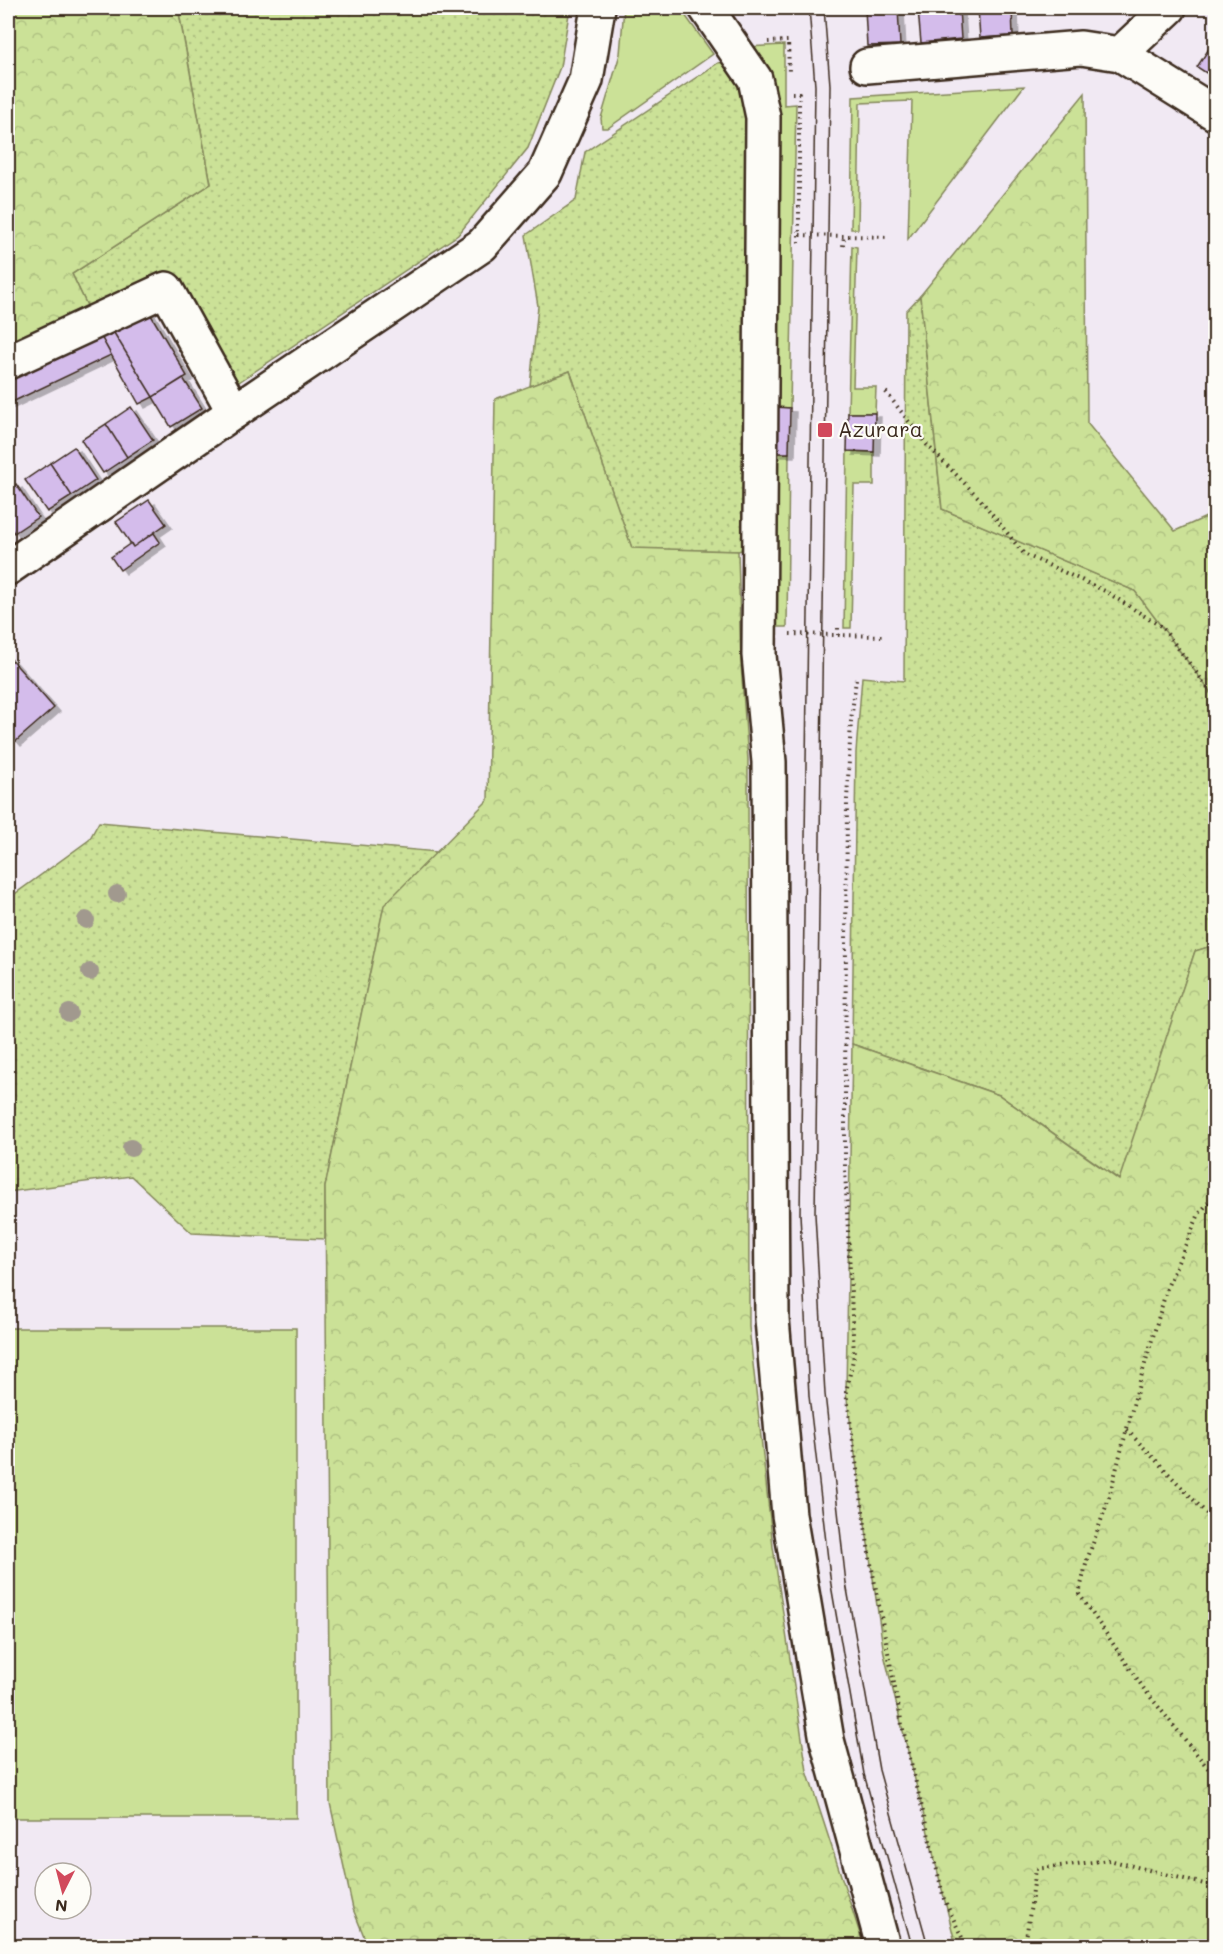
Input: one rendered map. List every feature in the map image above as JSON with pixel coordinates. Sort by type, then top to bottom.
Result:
[{"type":"street","points":[[8,568],[482,245],[544,173],[586,80],[598,8]]},
{"type":"street","points":[[706,8],[755,79],[763,117],[759,656],[769,762],[772,1319],[789,1515],[827,1740],[883,1947]]},
{"type":"street","points":[[1119,54],[1169,8]]},
{"type":"street","points":[[867,66],[1081,48],[1119,54],[1215,114]]},
{"type":"street","points":[[8,362],[166,289],[234,412]]},
{"type":"path","points":[[731,44],[788,41],[789,93],[799,93],[799,246]]},
{"type":"path","points":[[799,235],[890,237]]},
{"type":"path","points":[[843,246],[844,236]]},
{"type":"path","points":[[886,393],[927,445],[980,499],[1024,554],[1105,591],[1162,627],[1215,695]]},
{"type":"path","points":[[838,628],[838,635]]},
{"type":"path","points":[[760,633],[882,636]]},
{"type":"path","points":[[856,679],[851,721],[847,800],[845,1100],[845,1169],[854,1355],[846,1392],[869,1553],[902,1725],[944,1899],[966,1947]]},
{"type":"path","points":[[1215,1193],[1199,1214],[1167,1285],[1108,1501],[1087,1560],[1079,1594],[1144,1689],[1215,1778]]},
{"type":"path","points":[[1126,1430],[1208,1515],[1215,1517]]},
{"type":"path","points":[[1025,1947],[1036,1869],[1109,1860],[1215,1887]]},
{"type":"green space","points":[[8,8],[178,8],[211,184],[72,274],[90,312],[8,351]]},
{"type":"green space","points":[[178,8],[570,8],[560,67],[528,148],[458,235],[236,384],[171,275],[90,312],[72,274],[211,184]]},
{"type":"green space","points":[[624,8],[680,8],[713,54],[608,128],[602,128],[601,118],[620,54]]},
{"type":"green space","points":[[784,45],[784,105],[796,104],[790,408],[775,407],[775,453],[789,453],[787,627],[771,627],[745,47]]},
{"type":"green space","points":[[730,61],[743,78],[753,124],[746,549],[738,551],[632,549],[570,371],[530,386],[538,306],[526,235],[576,200],[585,152],[718,63]]},
{"type":"green space","points":[[1024,86],[908,239],[912,101],[860,103],[858,229],[851,229],[853,97]]},
{"type":"green space","points":[[1085,93],[1087,423],[1175,531],[1215,513],[1215,698],[1135,591],[942,509],[920,296]]},
{"type":"green space","points":[[852,246],[857,247],[853,387],[876,387],[875,413],[848,413]]},
{"type":"green space","points":[[920,296],[942,509],[1135,591],[1215,698],[1215,945],[1195,951],[1120,1180],[999,1095],[852,1044],[856,752],[862,677],[904,681],[906,311]]},
{"type":"green space","points":[[570,371],[632,548],[738,551],[741,664],[748,760],[749,1327],[773,1547],[807,1771],[864,1946],[368,1946],[353,1909],[330,1803],[325,1187],[384,905],[488,800],[495,399]]},
{"type":"green space","points":[[847,451],[874,452],[874,485],[854,485],[851,628],[844,628]]},
{"type":"green space","points":[[99,822],[438,852],[384,906],[325,1187],[325,1239],[192,1233],[131,1176],[8,1192],[8,899],[89,840]]},
{"type":"green space","points":[[1215,945],[1215,1946],[956,1946],[884,1654],[846,1392],[852,1044],[999,1095],[1119,1180],[1195,951]]},
{"type":"green space","points":[[8,1328],[296,1328],[296,1818],[8,1818]]},
{"type":"building","points":[[865,8],[898,8],[900,45],[867,46]]},
{"type":"building","points":[[959,8],[961,39],[921,43],[918,9]]},
{"type":"building","points":[[978,8],[1012,8],[1013,36],[980,38]]},
{"type":"building","points":[[1216,38],[1216,79],[1197,67]]},
{"type":"building","points":[[148,310],[187,376],[153,397],[111,328]]},
{"type":"building","points":[[111,328],[153,397],[139,404],[99,333]]},
{"type":"building","points":[[99,333],[111,355],[8,404],[8,377]]},
{"type":"building","points":[[183,378],[202,408],[171,427],[153,397]]},
{"type":"building","points":[[131,407],[153,440],[127,457],[106,424]]},
{"type":"building","points":[[775,407],[790,408],[789,453],[775,453]]},
{"type":"building","points":[[848,413],[875,413],[874,452],[847,451]]},
{"type":"building","points":[[106,424],[127,457],[103,473],[81,440]]},
{"type":"building","points":[[74,447],[96,480],[72,496],[50,463]]},
{"type":"building","points":[[50,463],[72,496],[47,512],[25,480]]},
{"type":"building","points":[[16,484],[38,517],[14,533],[8,524],[8,490]]},
{"type":"building","points":[[149,500],[166,524],[133,547],[116,522]]},
{"type":"building","points":[[154,533],[160,542],[120,570],[111,557],[131,543],[133,547]]},
{"type":"building","points":[[10,658],[54,708],[15,742],[8,734],[8,660]]},
{"type":"tram line","points":[[809,8],[815,86],[800,1214],[809,1396],[831,1585],[864,1774],[912,1946]]},
{"type":"tram line","points":[[824,8],[830,85],[815,1214],[825,1394],[846,1583],[879,1770],[928,1946]]},
{"type":"place","name":"Azurara","points":[[825,430]]}]
